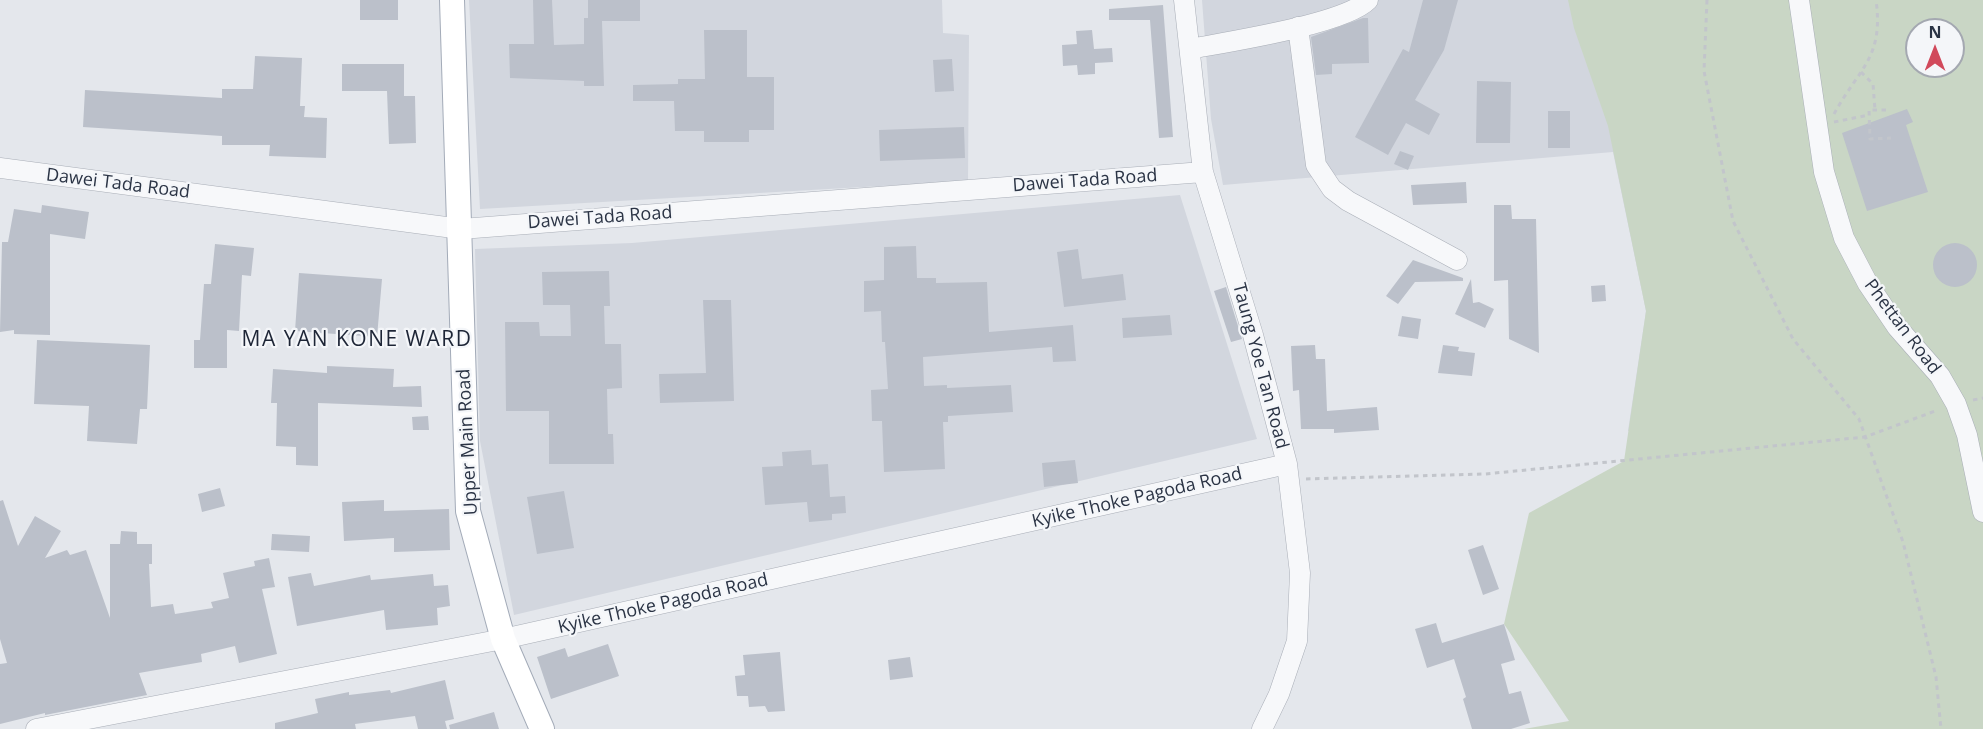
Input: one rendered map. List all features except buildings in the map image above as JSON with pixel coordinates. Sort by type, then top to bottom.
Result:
[{"type":"main road","name":"Upper Main Road","points":[[452,0],[461,229],[468,511],[503,639],[542,729]]},
{"type":"street","name":"Taung Yoe Tan Road","points":[[1184,0],[1203,172],[1253,334],[1288,472],[1300,573],[1298,641],[1279,694],[1262,729]]},
{"type":"street","points":[[1190,49],[1298,27],[1346,12],[1368,0]]},
{"type":"street","name":"Phettan Road","points":[[1799,0],[1824,172],[1844,238],[1874,293],[1897,327],[1940,376],[1956,404],[1967,435],[1983,512]]},
{"type":"street","points":[[1298,27],[1316,165],[1332,189],[1348,201],[1457,260]]},
{"type":"street","name":"Dawei Tada Road","points":[[0,168],[461,229],[1203,172]]},
{"type":"street","name":"Kyike Thoke Pagoda Road","points":[[36,729],[503,639],[1288,472]]},
{"type":"path","points":[[1707,0],[1704,70],[1733,220],[1793,339],[1859,419],[1903,542],[1936,677],[1941,729]]},
{"type":"path","points":[[1869,116],[1830,123],[1874,51],[1879,33],[1876,0]]},
{"type":"path","points":[[1861,72],[1873,84],[1875,110]]},
{"type":"path","points":[[1886,110],[1869,110],[1870,139],[1891,138]]},
{"type":"path","points":[[1288,472],[1485,474],[1865,437],[1956,404]]},
{"type":"shaded area","points":[[469,0],[942,0],[943,33],[969,35],[968,181],[480,209]]},
{"type":"shaded area","points":[[1202,0],[1663,0],[1734,420],[1628,431],[1646,311],[1613,152],[1223,185],[1211,119]]},
{"type":"shaded area","points":[[1180,195],[1257,439],[514,615],[480,441],[475,249],[632,243]]},
{"type":"green space","points":[[1568,0],[1983,0],[1983,729],[1524,729],[1569,721],[1504,624],[1529,513],[1624,461],[1646,311],[1608,126],[1574,28]]},
{"type":"district","name":"MA YAN KONE WARD","points":[[357,340]]}]
